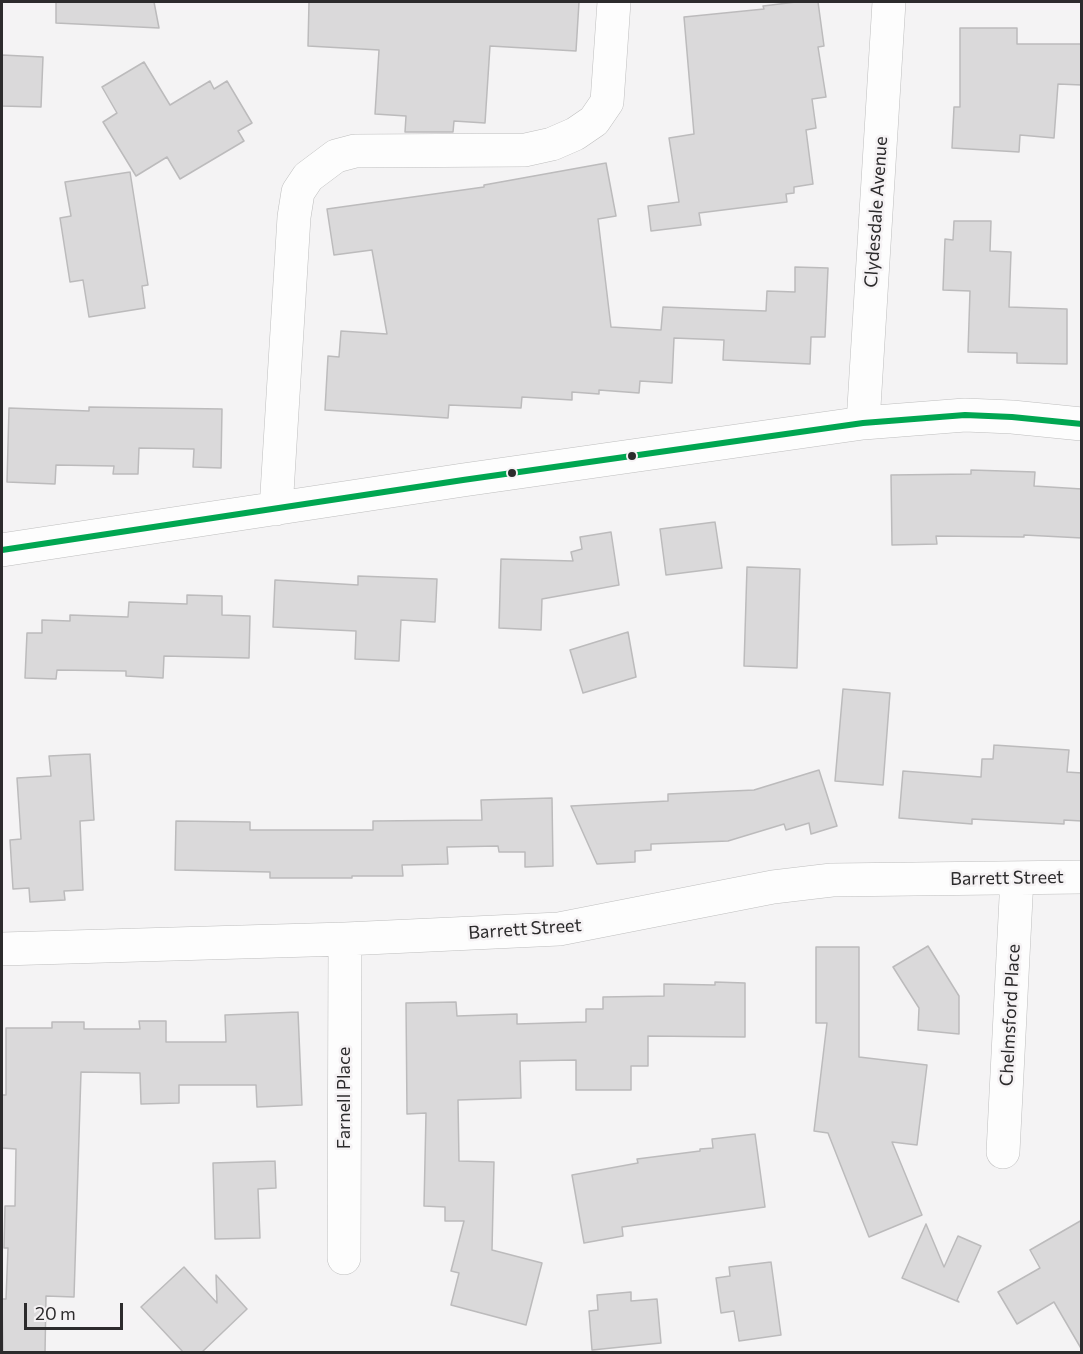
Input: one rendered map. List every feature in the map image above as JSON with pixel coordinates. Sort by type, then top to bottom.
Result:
[{"type":"street","points":[[276,508],[294,216],[298,192],[308,177],[336,156],[355,151],[525,150],[552,144],[575,134],[594,121],[607,102],[614,2]]},
{"type":"street","name":"Clydesdale Avenue","points":[[863,423],[889,2]]},
{"type":"street","points":[[2,550],[863,423],[965,415],[1082,424]]},
{"type":"street","name":"Barrett Street","points":[[2,949],[345,939],[559,929],[773,886],[832,880],[1082,877]]},
{"type":"street","name":"Chelmsford Place","points":[[1003,1152],[1017,878]]},
{"type":"street","name":"Farnell Place","points":[[344,1258],[345,939]]},
{"type":"building","points":[[56,2],[154,2],[159,28],[56,23]]},
{"type":"building","points":[[309,2],[579,2],[576,51],[490,46],[485,123],[454,121],[453,132],[405,132],[406,116],[375,114],[379,50],[308,46]]},
{"type":"building","points":[[818,2],[824,46],[818,47],[826,97],[812,99],[816,128],[806,130],[813,184],[794,187],[794,193],[786,194],[787,202],[699,213],[701,225],[651,231],[648,206],[679,202],[669,138],[694,134],[684,17],[764,9],[763,6]]},
{"type":"building","points":[[960,28],[1017,28],[1017,44],[1082,44],[1082,85],[1058,84],[1054,138],[1020,135],[1019,152],[952,148],[954,107],[960,107]]},
{"type":"building","points":[[2,55],[43,57],[41,107],[2,106]]},
{"type":"building","points":[[144,62],[170,105],[210,81],[214,89],[227,81],[252,123],[238,131],[244,141],[180,179],[167,157],[136,176],[103,122],[117,113],[102,87]]},
{"type":"building","points":[[606,163],[616,216],[598,219],[611,327],[661,330],[663,307],[766,311],[767,291],[795,292],[795,267],[828,268],[825,337],[811,337],[810,364],[723,360],[724,340],[674,338],[672,383],[640,381],[639,393],[599,390],[599,394],[572,392],[572,400],[522,397],[521,408],[449,405],[448,418],[325,410],[328,356],[339,357],[341,331],[387,334],[372,250],[334,255],[327,209],[484,187],[484,185]]},
{"type":"building","points":[[130,172],[148,285],[142,286],[145,308],[89,317],[83,280],[70,282],[60,218],[71,216],[65,182]]},
{"type":"building","points":[[954,221],[991,221],[990,251],[1011,252],[1009,307],[1067,309],[1067,364],[1017,363],[1017,353],[968,352],[970,291],[943,290],[945,239],[953,240]]},
{"type":"building","points":[[89,407],[222,409],[221,468],[193,467],[194,449],[139,448],[138,474],[113,474],[114,466],[56,465],[55,484],[7,482],[9,408],[89,411]]},
{"type":"building","points":[[971,470],[1035,472],[1034,486],[1082,489],[1082,538],[1024,535],[1024,537],[936,536],[937,544],[892,545],[891,475],[971,474]]},
{"type":"building","points":[[715,522],[722,568],[666,575],[660,529]]},
{"type":"building","points":[[611,532],[619,585],[542,599],[541,630],[499,628],[501,559],[573,561],[571,552],[582,549],[580,537]]},
{"type":"building","points":[[747,567],[800,569],[797,668],[744,666]]},
{"type":"building","points":[[358,576],[437,579],[435,622],[401,620],[399,661],[355,659],[356,631],[273,627],[275,580],[358,585]]},
{"type":"building","points":[[187,595],[222,596],[222,615],[250,616],[249,658],[164,656],[163,678],[126,676],[126,671],[57,670],[56,679],[25,678],[27,633],[42,633],[42,620],[70,621],[70,615],[128,617],[129,602],[187,604]]},
{"type":"building","points":[[628,632],[636,677],[583,693],[570,650]]},
{"type":"building","points":[[843,689],[890,693],[883,785],[835,781]]},
{"type":"building","points":[[994,745],[1069,750],[1067,772],[1082,773],[1082,821],[1064,820],[1064,824],[972,819],[972,824],[899,818],[903,771],[981,777],[982,759],[993,759]]},
{"type":"building","points":[[90,754],[94,820],[80,821],[83,890],[64,891],[65,900],[30,902],[29,888],[13,889],[10,840],[21,839],[17,778],[51,776],[49,756]]},
{"type":"building","points":[[819,770],[837,826],[811,834],[809,823],[786,830],[784,824],[728,841],[651,844],[651,850],[635,851],[635,862],[597,864],[571,806],[668,801],[668,794],[754,790]]},
{"type":"building","points":[[552,798],[553,866],[525,867],[525,852],[499,852],[498,846],[447,847],[448,864],[402,865],[403,876],[270,878],[270,872],[175,870],[176,821],[250,822],[250,830],[373,830],[373,821],[482,820],[481,800]]},
{"type":"building","points":[[928,946],[959,996],[959,1034],[918,1030],[919,1008],[893,967]]},
{"type":"building","points":[[816,947],[859,947],[859,1057],[927,1065],[917,1145],[892,1142],[922,1215],[869,1237],[828,1133],[814,1131],[827,1023],[816,1023]]},
{"type":"building","points":[[715,982],[745,983],[745,1037],[648,1036],[648,1066],[631,1066],[631,1090],[576,1090],[576,1060],[520,1061],[521,1098],[458,1100],[459,1161],[494,1162],[492,1250],[542,1263],[526,1325],[451,1305],[459,1273],[451,1271],[464,1221],[445,1221],[445,1207],[424,1206],[426,1113],[407,1114],[406,1003],[456,1002],[457,1016],[517,1014],[517,1024],[586,1022],[586,1009],[603,1009],[603,997],[664,996],[664,984],[715,985]]},
{"type":"building","points":[[298,1012],[302,1105],[257,1107],[256,1085],[179,1085],[179,1103],[141,1104],[140,1073],[81,1072],[74,1297],[46,1296],[45,1353],[3,1353],[2,1299],[6,1299],[8,1248],[4,1248],[5,1206],[15,1206],[16,1149],[2,1148],[2,1095],[6,1095],[6,1028],[52,1028],[52,1022],[84,1022],[84,1029],[140,1029],[139,1021],[166,1021],[166,1042],[226,1042],[225,1015]]},
{"type":"building","points":[[755,1134],[765,1207],[622,1227],[623,1236],[584,1243],[572,1175],[638,1163],[637,1159],[700,1151],[700,1149],[713,1148],[712,1139]]},
{"type":"building","points":[[275,1161],[276,1188],[258,1189],[260,1238],[215,1239],[213,1163]]},
{"type":"building","points":[[1082,1220],[1082,1350],[1054,1302],[1017,1324],[998,1292],[1040,1268],[1030,1250]]},
{"type":"building","points":[[926,1224],[944,1267],[958,1236],[981,1246],[957,1300],[959,1302],[902,1278]]},
{"type":"building","points":[[771,1262],[781,1335],[739,1341],[734,1311],[721,1313],[716,1278],[730,1276],[729,1267]]},
{"type":"building","points":[[184,1267],[217,1303],[216,1275],[247,1309],[201,1353],[184,1353],[141,1307]]},
{"type":"building","points":[[631,1292],[631,1301],[657,1299],[661,1343],[592,1350],[589,1311],[598,1310],[597,1295]]},
{"type":"transit line","points":[[2,550],[463,480],[863,423],[965,415],[1082,424]]}]
